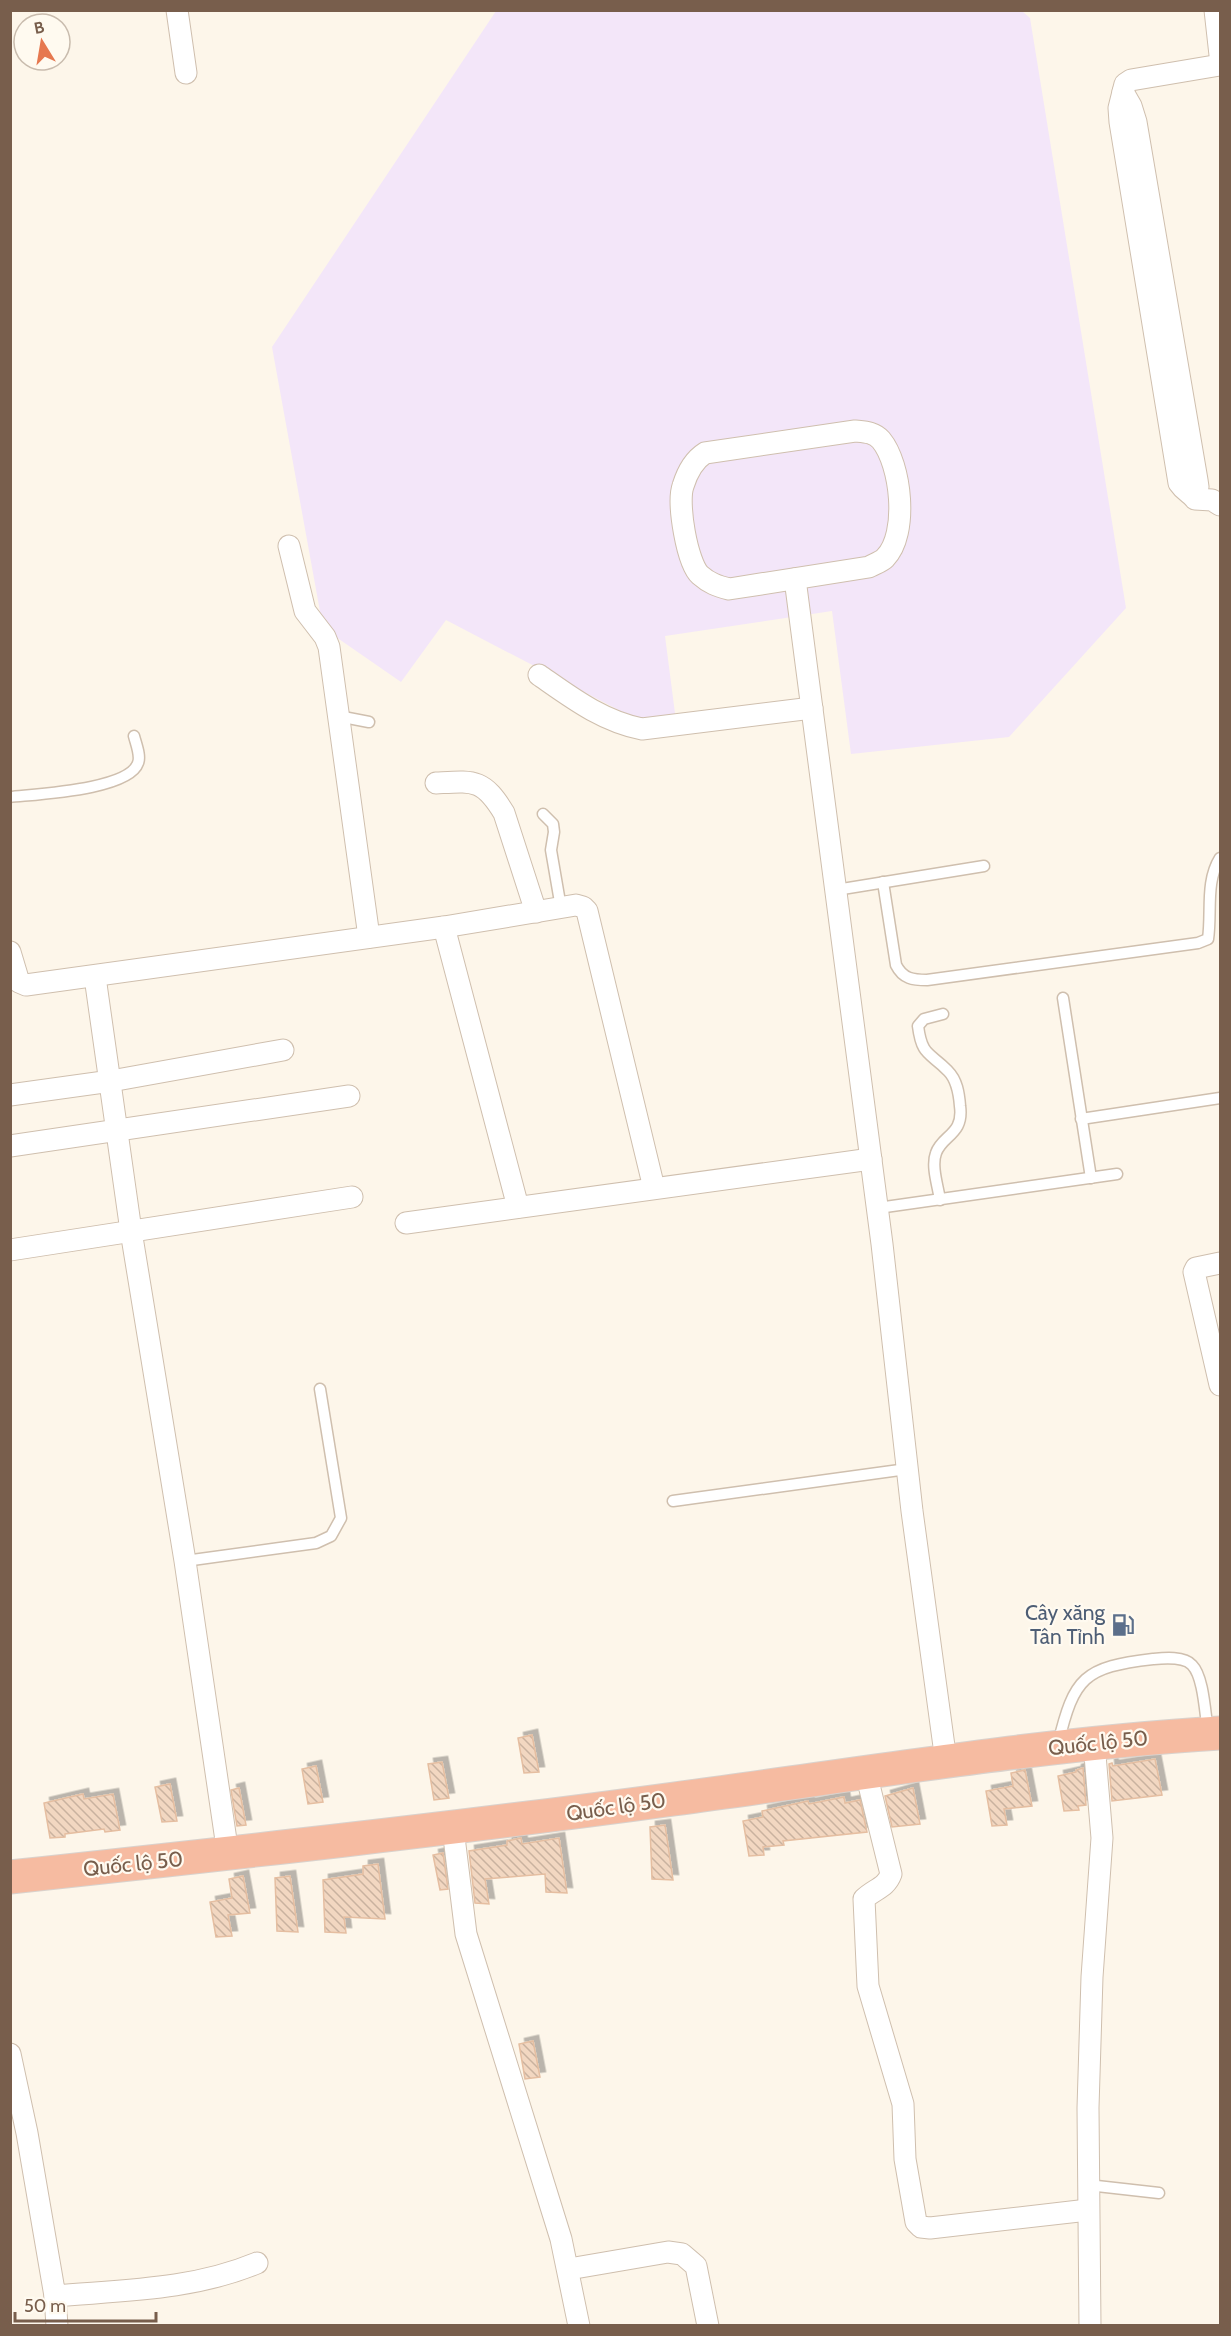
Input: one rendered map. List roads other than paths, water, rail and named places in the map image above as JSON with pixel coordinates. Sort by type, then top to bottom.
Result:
[{"type":"highway","name":"Quốc lộ 50","points":[[10,1877],[453,1829],[946,1761],[1094,1743],[1214,1733]]},
{"type":"street","points":[[177,10],[186,73]]},
{"type":"street","points":[[1215,10],[1221,55]]},
{"type":"street","points":[[1221,65],[1131,80],[1125,84],[1119,108],[1120,122],[1152,270],[1179,483],[1185,492],[1193,495],[1195,500],[1212,500],[1221,505]]},
{"type":"street","points":[[855,431],[871,432],[880,438],[889,453],[897,477],[900,516],[895,541],[885,558],[869,567],[795,579],[729,588],[714,586],[698,574],[690,555],[681,501],[682,487],[696,458],[705,453],[855,431]]},
{"type":"street","points":[[290,546],[305,611],[325,637],[329,647],[369,937]]},
{"type":"street","points":[[795,579],[878,1208],[907,1469],[946,1761]]},
{"type":"street","points":[[539,675],[589,709],[623,725],[642,729],[812,708]]},
{"type":"street","points":[[436,783],[475,783],[485,788],[498,802],[504,813],[536,912]]},
{"type":"street","points":[[10,952],[15,976],[18,982],[26,985],[444,927],[576,905],[583,907],[587,911],[654,1188]]},
{"type":"street","points":[[444,927],[518,1207]]},
{"type":"street","points":[[96,976],[131,1231],[185,1561],[228,1854]]},
{"type":"street","points":[[10,1095],[111,1081],[283,1050]]},
{"type":"street","points":[[10,1146],[349,1096]]},
{"type":"street","points":[[406,1223],[871,1159]]},
{"type":"street","points":[[10,1250],[352,1197]]},
{"type":"street","points":[[1221,1263],[1196,1268],[1194,1272],[1221,1385]]},
{"type":"street","points":[[1090,2325],[1088,2108],[1092,1977],[1102,1838],[1094,1743]]},
{"type":"street","points":[[866,1773],[891,1874],[882,1887],[864,1899],[868,1986],[903,2104],[905,2159],[916,2222],[921,2227],[930,2228],[1088,2210]]},
{"type":"street","points":[[453,1829],[466,1935],[569,2269],[579,2325]]},
{"type":"street","points":[[10,2054],[27,2133],[55,2296],[57,2325]]},
{"type":"street","points":[[569,2269],[668,2252],[682,2253],[696,2266],[708,2325]]},
{"type":"street","points":[[55,2296],[200,2282],[230,2274],[256,2263]]},
{"type":"lane","points":[[338,716],[369,722]]},
{"type":"lane","points":[[10,797],[107,783],[123,778],[134,771],[139,761],[134,736]]},
{"type":"lane","points":[[543,814],[553,824],[555,832],[551,850],[561,908]]},
{"type":"lane","points":[[883,882],[896,965],[900,972],[911,980],[927,980],[1198,943],[1208,939],[1208,904],[1215,867],[1221,858]]},
{"type":"lane","points":[[836,890],[984,866]]},
{"type":"lane","points":[[1064,998],[1091,1178]]},
{"type":"lane","points":[[940,1200],[934,1160],[937,1150],[954,1132],[960,1121],[959,1095],[956,1081],[924,1049],[918,1026],[924,1019],[943,1014]]},
{"type":"lane","points":[[1081,1119],[1221,1098]]},
{"type":"lane","points":[[878,1208],[1117,1174]]},
{"type":"lane","points":[[185,1561],[316,1543],[331,1536],[341,1518],[320,1389]]},
{"type":"lane","points":[[673,1502],[907,1469]]},
{"type":"lane","points":[[1057,1747],[1066,1709],[1075,1691],[1087,1678],[1102,1668],[1158,1658],[1186,1659],[1194,1666],[1214,1733]]},
{"type":"lane","points":[[1088,2186],[1159,2193]]},
{"type":"place","name":"Cây xăng Tân Tỉnh","points":[[1123,1625]]}]
